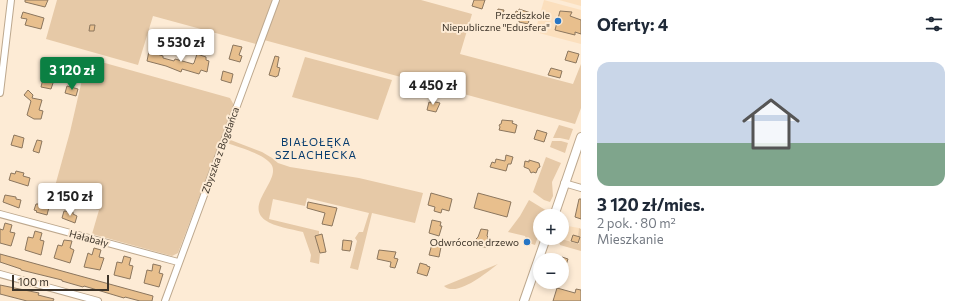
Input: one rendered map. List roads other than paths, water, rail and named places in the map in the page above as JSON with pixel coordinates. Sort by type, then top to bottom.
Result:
[{"type":"street","points":[[0,93],[11,0]]},
{"type":"street","name":"Zbyszka z Bogdańca","points":[[165,301],[178,262],[276,0]]},
{"type":"street","points":[[556,209],[581,137]]},
{"type":"street","points":[[564,183],[581,188]]},
{"type":"street","name":"Hałabały","points":[[0,214],[178,262]]},
{"type":"street","points":[[524,301],[544,245]]},
{"type":"street","points":[[0,274],[98,301]]},
{"type":"place","name":"Przedszkole Niepubliczne \"Edusfera\"","points":[[558,21]]},
{"type":"place","name":"Odwrócone drzewo","points":[[527,242]]},
{"type":"district","name":"BIAŁOŁĘKA SZLACHECKA","points":[[316,148]]}]
